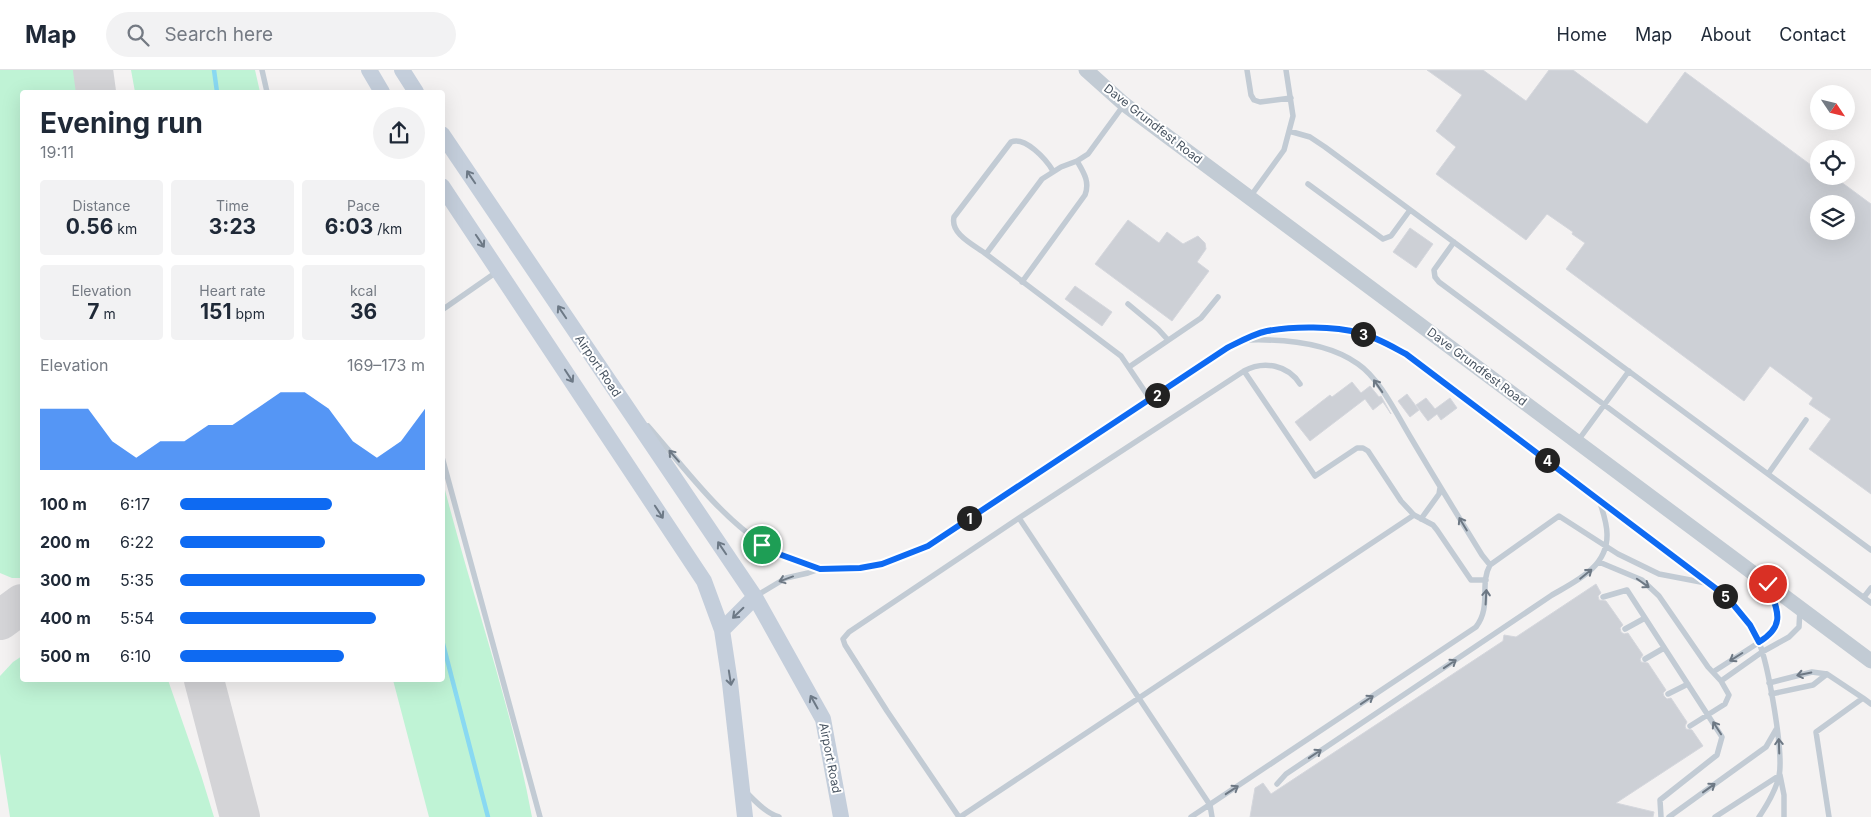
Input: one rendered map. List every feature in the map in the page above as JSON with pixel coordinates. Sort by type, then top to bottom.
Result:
[{"type":"main road","points":[[369,70],[381,90]]},
{"type":"main road","points":[[402,70],[415,90]]},
{"type":"main road","name":"Airport Road","points":[[445,138],[755,597],[823,719],[841,817]]},
{"type":"main road","points":[[445,190],[500,270],[704,581],[722,630],[746,817]]},
{"type":"main road","points":[[722,630],[755,597]]},
{"type":"street","name":"Dave Grundfest Road","points":[[1086,70],[1124,104],[1871,661]]},
{"type":"lane","points":[[262,70],[267,90]]},
{"type":"lane","points":[[1247,70],[1251,95],[1254,100],[1260,102],[1291,98]]},
{"type":"lane","points":[[1250,197],[1284,150],[1293,116],[1286,70]]},
{"type":"lane","points":[[986,254],[1034,188],[1052,171],[1077,161],[1088,154],[1124,104]]},
{"type":"lane","points":[[1289,131],[1310,137],[1320,143],[1871,550]]},
{"type":"lane","points":[[1052,171],[1049,164],[1037,152],[1020,140],[1010,142],[954,218],[955,228],[958,233],[1121,356],[1150,400]]},
{"type":"lane","points":[[1022,282],[1085,195],[1088,188],[1087,181],[1077,161]]},
{"type":"lane","points":[[1308,184],[1383,239],[1391,236],[1410,210]]},
{"type":"lane","points":[[1454,242],[1434,270],[1436,280],[1871,603]]},
{"type":"lane","points":[[445,308],[500,270]]},
{"type":"lane","points":[[1129,367],[1201,318],[1218,297]]},
{"type":"lane","points":[[1128,304],[1168,340]]},
{"type":"lane","points":[[755,597],[786,578],[820,569],[860,568],[882,564],[928,546],[1227,348],[1244,340],[1265,331],[1292,328],[1338,329],[1360,333],[1406,354],[1709,583],[1740,610],[1759,642],[1769,683],[1779,739],[1784,817]]},
{"type":"lane","points":[[1244,340],[1274,340],[1317,346],[1345,357],[1361,366],[1387,399],[1482,555],[1490,565]]},
{"type":"lane","points":[[1300,384],[1292,374],[1272,365],[1252,366],[1244,370],[849,632],[843,639],[887,711],[960,817],[1414,515]]},
{"type":"lane","points":[[1244,370],[1315,476],[1357,448],[1363,448],[1368,451],[1401,501],[1414,515],[1437,530],[1471,580],[1486,580]]},
{"type":"lane","points":[[1577,442],[1629,371]]},
{"type":"lane","points":[[606,377],[720,508],[742,530],[776,553],[820,569]]},
{"type":"lane","points":[[1768,474],[1806,420]]},
{"type":"lane","points":[[445,469],[540,817]]},
{"type":"lane","points":[[1421,519],[1439,494],[1440,486]]},
{"type":"lane","points":[[1277,784],[1286,774],[1552,595],[1578,580],[1599,562],[1607,536],[1599,499]]},
{"type":"lane","points":[[1191,817],[1476,627],[1481,621],[1485,610],[1487,570],[1490,565],[1559,516],[1605,546],[1659,574],[1709,583]]},
{"type":"lane","points":[[1019,518],[1210,805],[1212,817]]},
{"type":"lane","points":[[1599,562],[1642,580],[1659,596],[1708,667],[1721,681],[1729,695],[1725,704],[1690,726]]},
{"type":"lane","points":[[1713,672],[1769,636],[1776,627],[1778,618],[1768,584]]},
{"type":"lane","points":[[1864,598],[1871,588]]},
{"type":"lane","points":[[1604,596],[1627,590],[1722,737],[1717,755],[1660,800],[1661,817]]},
{"type":"lane","points":[[1721,681],[1762,652],[1789,637],[1799,627],[1800,609]]},
{"type":"lane","points":[[1625,629],[1645,618]]},
{"type":"lane","points":[[1645,659],[1664,648]]},
{"type":"lane","points":[[1769,683],[1812,672],[1827,674],[1871,704]]},
{"type":"lane","points":[[1771,694],[1813,685],[1827,674]]},
{"type":"lane","points":[[1668,694],[1688,684]]},
{"type":"lane","points":[[1829,817],[1816,732],[1863,698]]},
{"type":"lane","points":[[1669,817],[1766,747],[1777,728]]},
{"type":"lane","points":[[1759,817],[1773,794],[1780,775]]},
{"type":"lane","points":[[1715,817],[1780,775]]},
{"type":"lane","points":[[742,788],[756,803],[779,817]]},
{"type":"green space","points":[[0,70],[74,70],[78,90],[20,90],[20,578],[12,578],[0,573]]},
{"type":"green space","points":[[131,70],[255,70],[260,90],[135,90]]},
{"type":"green space","points":[[445,490],[502,691],[532,817],[429,817],[394,682],[445,682]]},
{"type":"green space","points":[[20,657],[20,682],[169,682],[214,817],[10,817],[0,753],[0,676]]},
{"type":"building","points":[[1427,70],[1483,70],[1526,101],[1549,70],[1573,70],[1647,124],[1685,72],[1810,164],[1810,185],[1845,185],[1871,204],[1871,494],[1809,449],[1831,419],[1809,404],[1813,398],[1770,366],[1744,401],[1566,269],[1585,243],[1572,234],[1573,232],[1547,214],[1526,240],[1436,174],[1456,147],[1436,131],[1462,95]]},
{"type":"building","points":[[1128,220],[1159,243],[1167,232],[1183,244],[1198,236],[1205,243],[1206,249],[1197,262],[1209,271],[1172,321],[1095,264]]},
{"type":"building","points":[[1410,228],[1433,244],[1416,268],[1393,252]]},
{"type":"building","points":[[1075,286],[1112,312],[1102,326],[1065,299]]},
{"type":"building","points":[[1352,382],[1361,393],[1370,386],[1379,397],[1381,396],[1391,414],[1383,402],[1373,410],[1365,399],[1310,441],[1295,422],[1330,395],[1332,397]]},
{"type":"building","points":[[1407,394],[1419,410],[1410,417],[1398,401]]},
{"type":"building","points":[[1426,398],[1435,409],[1450,398],[1457,408],[1441,420],[1437,414],[1428,421],[1416,405]]},
{"type":"building","points":[[1596,584],[1601,593],[1598,596],[1599,600],[1606,601],[1623,625],[1620,628],[1621,632],[1624,634],[1628,633],[1643,655],[1640,659],[1641,662],[1648,663],[1666,690],[1663,693],[1664,696],[1667,699],[1671,698],[1687,722],[1686,729],[1692,730],[1703,746],[1616,803],[1654,812],[1653,817],[1250,817],[1255,788],[1263,783],[1271,794],[1503,641],[1504,635],[1516,637]]},
{"type":"waterway","points":[[214,70],[217,90]]},
{"type":"waterway","points":[[445,652],[488,817]]},
{"type":"taxiway","points":[[93,70],[96,90]]},
{"type":"taxiway","points":[[0,620],[20,605]]},
{"type":"taxiway","points":[[205,682],[240,817]]},
{"type":"route","points":[[762,545],[776,553],[820,569],[860,568],[882,564],[928,546],[1227,348],[1265,331],[1292,328],[1338,329],[1360,333],[1406,354],[1727,597],[1740,610],[1759,642],[1769,636],[1776,627],[1778,618],[1777,608],[1768,584]]}]
